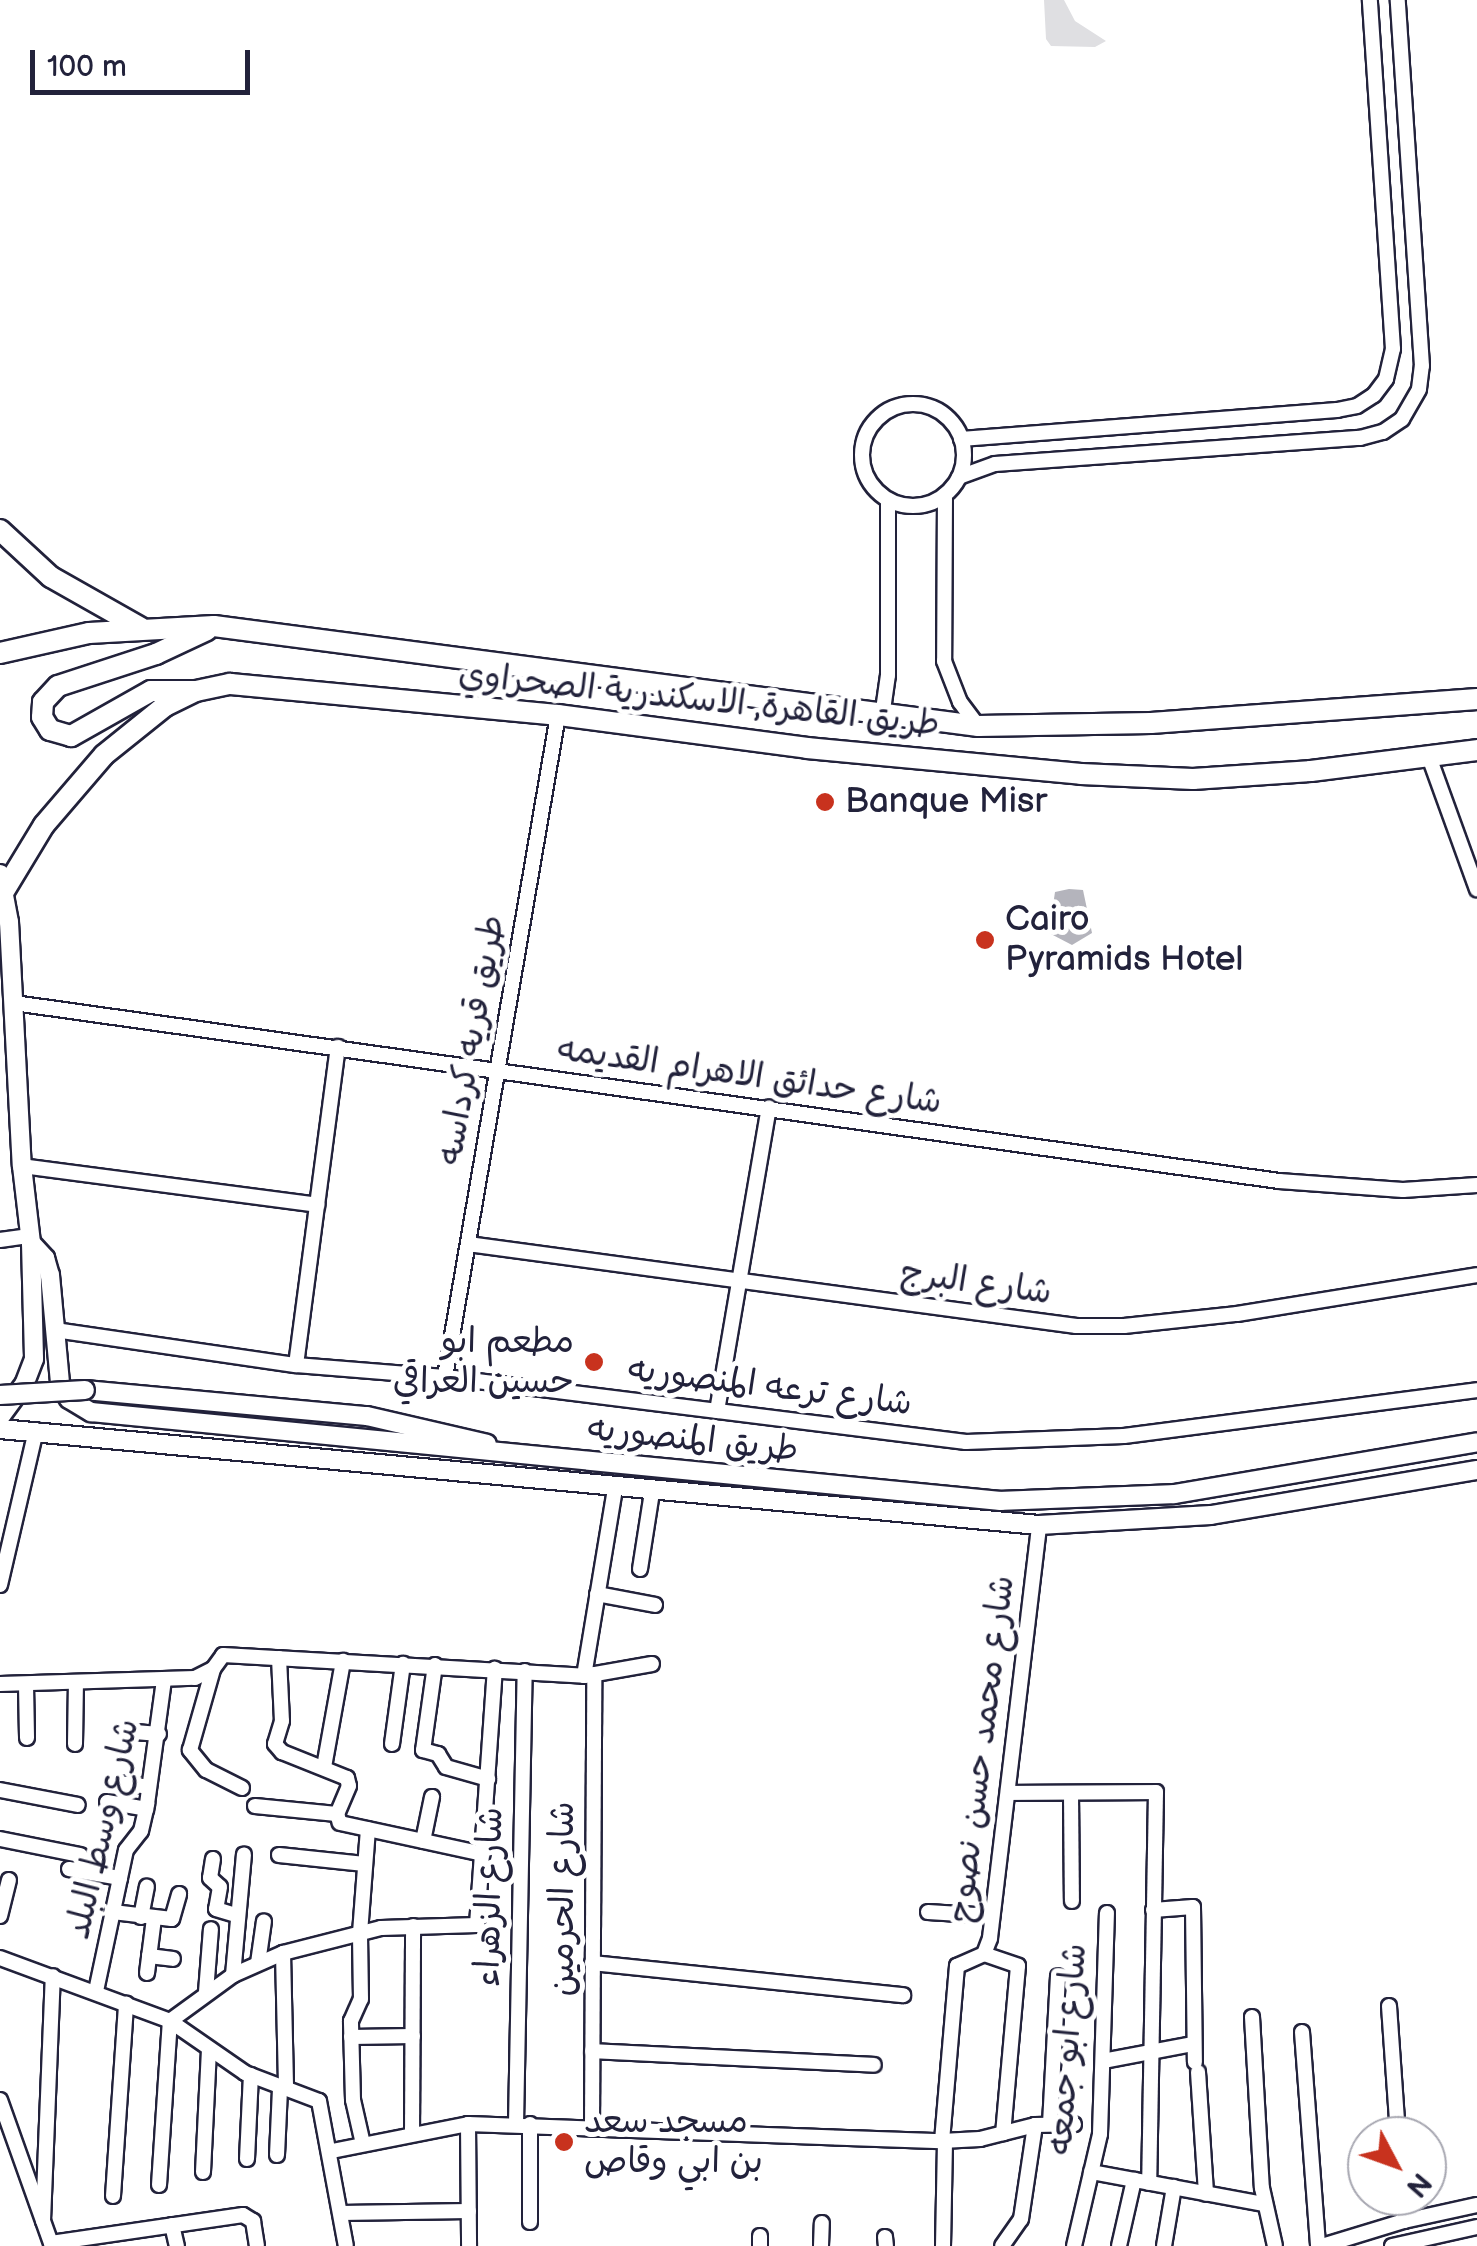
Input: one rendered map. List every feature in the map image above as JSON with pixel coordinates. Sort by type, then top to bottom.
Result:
[{"type":"highway","points":[[0,530],[51,577],[142,629]]},
{"type":"highway","name":"طريق القاهرة, الاسكندرية الصحراوي","points":[[0,653],[50,639],[214,626],[882,717],[978,726],[1151,723],[1477,699]]},
{"type":"highway","points":[[196,691],[151,691],[70,736],[50,730],[42,717],[42,702],[58,686],[156,654],[214,626]]},
{"type":"highway","name":"طريق القاهرة, الاسكندرية الصحراوي","points":[[2,882],[93,766],[153,715],[196,691],[247,684],[558,714],[807,748],[1176,778],[1311,771],[1477,750]]},
{"type":"main road","points":[[0,1417],[25,1383],[34,1359],[30,1240],[2,882]]},
{"type":"main road","name":"طريق المنصوريه","points":[[30,1240],[45,1258],[50,1275],[60,1384],[69,1399],[91,1412],[944,1497],[1059,1502],[1174,1494],[1477,1442]]},
{"type":"main road","points":[[0,1395],[85,1390],[368,1416],[432,1428],[515,1455]]},
{"type":"main road","name":"طريق المنصوريه","points":[[0,1428],[652,1492],[1039,1525],[1211,1515],[1477,1470]]},
{"type":"street","points":[[961,439],[1337,410],[1357,406],[1381,388],[1390,369],[1393,349],[1370,0]]},
{"type":"street","points":[[959,477],[995,464],[1360,438],[1382,432],[1402,418],[1415,400],[1422,366],[1398,0]]},
{"type":"street","points":[[904,405],[929,407],[950,419],[961,439],[964,462],[959,477],[944,495],[917,506],[888,500],[876,490],[862,463],[867,432],[877,419],[904,405]]},
{"type":"street","points":[[944,495],[944,662],[960,702],[978,726]]},
{"type":"street","points":[[882,717],[888,675],[888,500]]},
{"type":"street","name":"طريق قريه كرداسه","points":[[446,1376],[558,714]]},
{"type":"street","points":[[1428,754],[1477,889]]},
{"type":"street","points":[[0,969],[10,952]]},
{"type":"street","name":"شارع حدائق الاهرام القديمه","points":[[14,1003],[1340,1188],[1402,1190],[1477,1185]]},
{"type":"street","points":[[296,1365],[338,1047]]},
{"type":"street","points":[[717,1411],[770,1107]]},
{"type":"street","points":[[22,1166],[317,1205]]},
{"type":"street","points":[[0,1240],[30,1240]]},
{"type":"street","name":"شارع البرج","points":[[468,1244],[1026,1322],[1124,1326],[1344,1300],[1477,1276]]},
{"type":"street","name":"شارع ترعه المنصوريه","points":[[55,1330],[296,1365],[446,1376],[966,1442],[1164,1431],[1477,1390]]},
{"type":"street","points":[[0,1585],[36,1430]]},
{"type":"street","name":"شارع الحرمين","points":[[592,2125],[589,1675],[597,1594],[615,1488]]},
{"type":"street","points":[[640,1569],[652,1492]]},
{"type":"street","name":"شارع محمد حسن نصوح","points":[[944,2246],[943,2141],[957,1966],[984,1954],[992,1916],[1039,1525]]},
{"type":"street","points":[[597,1594],[655,1605]]},
{"type":"street","points":[[242,1788],[206,1770],[190,1750],[212,1670],[223,1655],[589,1675],[652,1664]]},
{"type":"street","points":[[279,1658],[282,1721],[275,1744],[282,1752],[341,1774],[349,1786],[337,1814],[340,1823],[483,1854]]},
{"type":"street","points":[[324,1767],[343,1661]]},
{"type":"street","points":[[392,1744],[403,1664]]},
{"type":"street","points":[[435,1665],[424,1750],[438,1754],[446,1767],[488,1778]]},
{"type":"street","points":[[159,2186],[170,2021],[233,1975],[283,1954],[360,1933],[414,1926],[477,1925],[495,1669]]},
{"type":"street","points":[[0,1684],[196,1678],[212,1670]]},
{"type":"street","name":"شارع الزهراء","points":[[525,1671],[523,2124],[530,2222]]},
{"type":"street","name":"شارع وسط البلد","points":[[96,1991],[126,1850],[138,1836],[146,1809],[164,1680]]},
{"type":"street","points":[[75,1744],[76,1683]]},
{"type":"street","points":[[26,1686],[28,1738]]},
{"type":"street","points":[[134,1732],[159,1734]]},
{"type":"street","points":[[118,1783],[150,1787]]},
{"type":"street","points":[[0,1790],[78,1805]]},
{"type":"street","points":[[1008,1793],[1156,1792],[1141,2181],[1118,2246]]},
{"type":"street","points":[[1071,1794],[1072,1901]]},
{"type":"street","points":[[423,1841],[432,1798]]},
{"type":"street","points":[[107,1802],[146,1809]]},
{"type":"street","points":[[255,1806],[337,1814]]},
{"type":"street","points":[[363,2144],[353,2100],[351,2015],[361,1999],[360,1933],[368,1829]]},
{"type":"street","points":[[0,1839],[80,1855]]},
{"type":"street","points":[[233,1975],[244,1854]]},
{"type":"street","points":[[279,1855],[365,1864]]},
{"type":"street","points":[[212,1859],[210,1878],[220,1887],[216,1909],[236,1915]]},
{"type":"street","points":[[69,1869],[120,1878]]},
{"type":"street","points":[[0,1916],[9,1880]]},
{"type":"street","points":[[146,1887],[147,1973]]},
{"type":"street","points":[[113,1912],[172,1919],[180,1894]]},
{"type":"street","points":[[1153,1910],[1193,1907],[1193,2044],[1206,2194]]},
{"type":"street","points":[[928,1912],[992,1916]]},
{"type":"street","name":"شارع ابو جمعه","points":[[1074,2246],[1100,2134],[1107,1913]]},
{"type":"street","points":[[258,1963],[264,1922]]},
{"type":"street","points":[[412,2134],[414,1926]]},
{"type":"street","points":[[206,1992],[211,1929]]},
{"type":"street","points":[[277,2155],[284,2088],[283,1954]]},
{"type":"street","points":[[984,1954],[1018,1966],[1003,2133]]},
{"type":"street","points":[[149,1956],[174,1958]]},
{"type":"street","points":[[0,1958],[170,2021],[209,2052],[322,2104],[346,2246]]},
{"type":"street","points":[[592,1963],[903,1995]]},
{"type":"street","points":[[43,2221],[53,1976]]},
{"type":"street","points":[[1002,2246],[1021,2219],[1042,2125],[1058,1976]]},
{"type":"street","points":[[113,2196],[126,2004]]},
{"type":"street","points":[[1390,2006],[1397,2116]]},
{"type":"street","points":[[1252,2018],[1264,2204],[1274,2246]]},
{"type":"street","points":[[1302,2032],[1320,2246],[1477,2205]]},
{"type":"street","points":[[351,2037],[413,2036]]},
{"type":"street","points":[[1103,2060],[1193,2044]]},
{"type":"street","points":[[592,2051],[874,2064]]},
{"type":"street","points":[[203,2172],[209,2052]]},
{"type":"street","points":[[247,2159],[252,2075]]},
{"type":"street","points":[[0,2100],[51,2245],[249,2216],[256,2246]]},
{"type":"street","points":[[468,2124],[469,2246]]},
{"type":"street","points":[[332,2151],[468,2124],[592,2125],[943,2141],[1042,2125],[1074,2124]]},
{"type":"street","points":[[1091,2172],[1264,2204]]},
{"type":"street","points":[[1164,2246],[1174,2188]]},
{"type":"street","points":[[341,2213],[469,2211]]},
{"type":"street","points":[[1404,2216],[1404,2221]]},
{"type":"street","points":[[821,2246],[822,2223]]},
{"type":"street","points":[[172,2225],[177,2246]]},
{"type":"street","points":[[1394,2246],[1477,2227]]},
{"type":"shaded area","points":[[1044,0],[1064,0],[1075,21],[1106,41],[1095,47],[1051,46],[1046,39]]},
{"type":"shaded area","points":[[1083,890],[1092,933],[1072,945],[1049,933],[1055,892]]},
{"type":"place","name":"Banque Misr","points":[[825,802]]},
{"type":"place","name":"Cairo Pyramids Hotel","points":[[985,940]]},
{"type":"place","name":"مطعم ابو حسين العراقي","points":[[594,1362]]},
{"type":"place","name":"مسجد سعد بن ابي وقاص","points":[[564,2142]]}]
